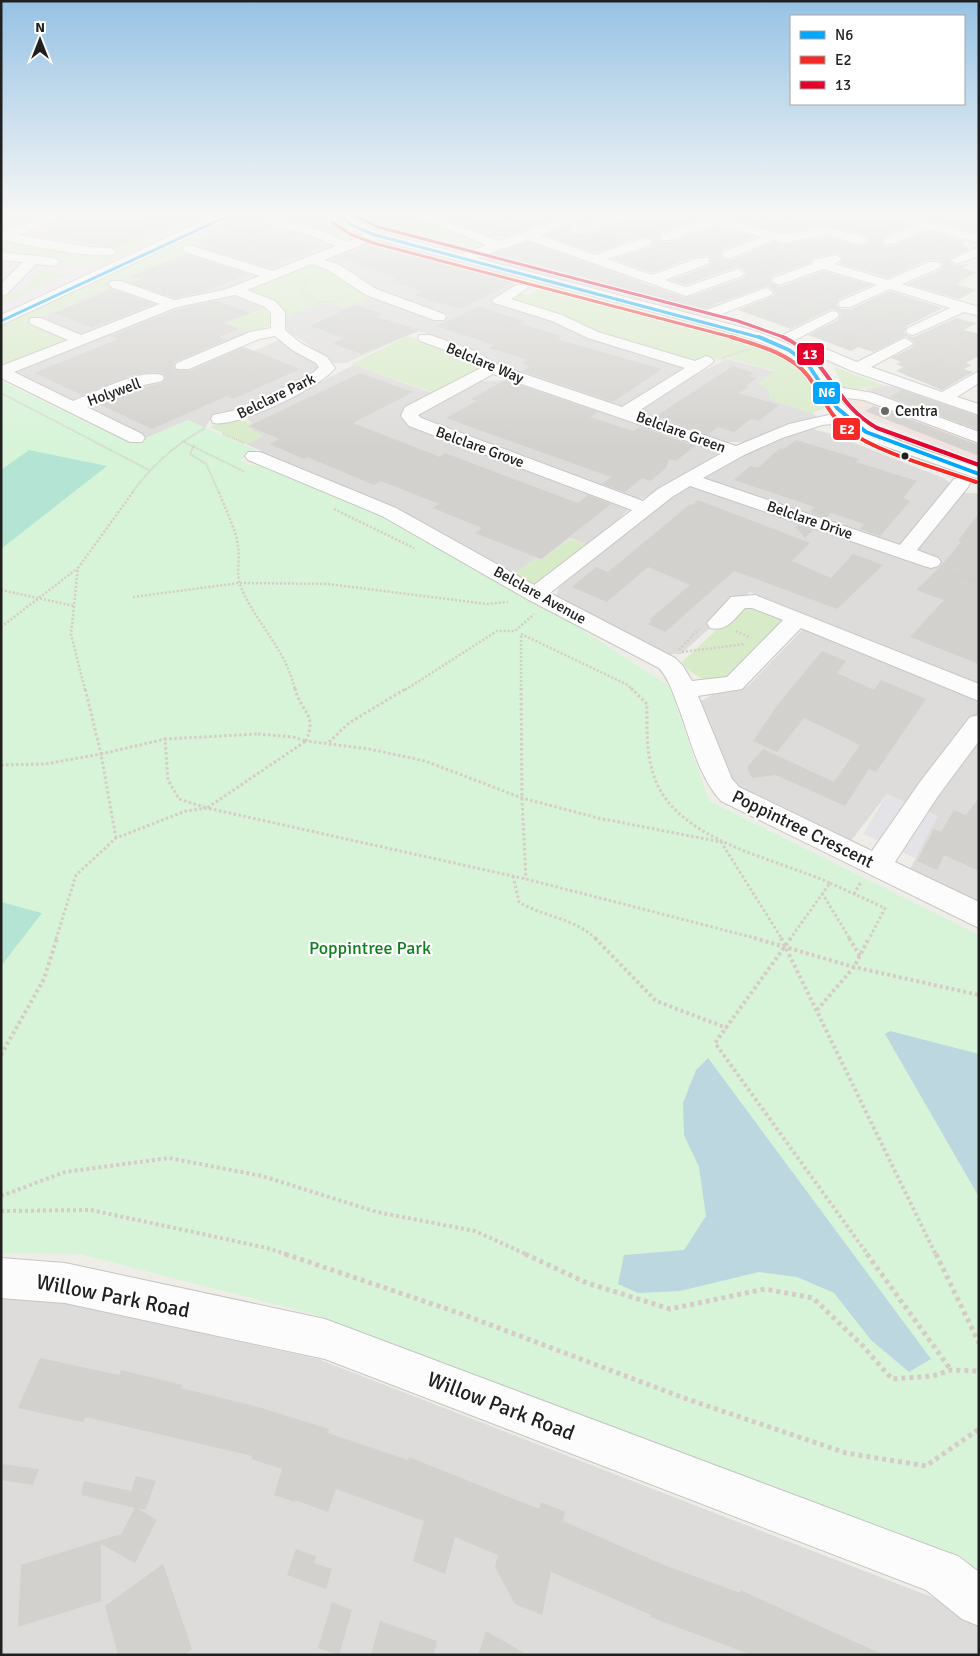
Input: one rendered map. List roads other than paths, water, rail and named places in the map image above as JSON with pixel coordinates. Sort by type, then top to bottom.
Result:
[{"type":"street","points":[[1,321],[63,292]]},
{"type":"street","points":[[140,292],[173,304]]},
{"type":"street","points":[[1,372],[173,304],[230,292]]},
{"type":"street","name":"Belclare Park","points":[[213,423],[246,413],[325,372],[327,368],[322,360],[297,347],[278,325],[278,312],[270,304],[241,292]]},
{"type":"street","points":[[375,292],[405,306],[439,317]]},
{"type":"street","name":"Belclare Green","points":[[513,292],[499,300],[557,318],[593,335],[708,361],[625,412]]},
{"type":"street","points":[[593,292],[788,338],[858,368],[979,410]]},
{"type":"street","points":[[618,299],[632,292]]},
{"type":"street","points":[[765,292],[714,312],[798,356],[816,370],[826,390],[845,418],[857,427],[873,436],[979,474]]},
{"type":"street","points":[[845,304],[873,292]]},
{"type":"street","points":[[914,292],[979,312]]},
{"type":"street","points":[[858,368],[958,306],[979,300]]},
{"type":"street","points":[[788,338],[832,315]]},
{"type":"street","points":[[36,321],[82,341]]},
{"type":"street","points":[[183,366],[278,325]]},
{"type":"street","name":"Belclare Way","points":[[425,338],[470,354],[492,368],[545,387]]},
{"type":"street","name":"Belclare Grove","points":[[492,368],[411,411],[409,416],[415,422],[645,508]]},
{"type":"street","name":"Holywell","points":[[1,372],[136,438]]},
{"type":"street","points":[[945,397],[979,376]]},
{"type":"street","name":"Holywell","points":[[73,407],[131,383],[156,378]]},
{"type":"street","name":"Belclare Green","points":[[545,387],[625,412],[738,452]]},
{"type":"street","points":[[826,390],[867,396],[979,438]]},
{"type":"street","points":[[531,603],[645,508],[688,479],[738,452],[792,429],[816,422],[845,418]]},
{"type":"street","points":[[816,422],[848,438],[936,470],[970,486],[905,552]]},
{"type":"street","name":"Belclare Avenue","points":[[251,465],[371,499],[531,603],[667,663],[675,672],[684,690]]},
{"type":"street","name":"Belclare Drive","points":[[688,479],[932,562]]},
{"type":"street","points":[[718,623],[739,602],[755,601],[979,693]]},
{"type":"street","points":[[684,690],[734,684],[765,644],[797,619]]},
{"type":"street","name":"Poppintree Crescent","points":[[684,690],[725,790],[979,916]]},
{"type":"street","points":[[877,866],[929,789],[979,723]]},
{"type":"street","name":"Willow Park Road","points":[[1,1278],[64,1283],[325,1339],[941,1573],[979,1602]]},
{"type":"water","points":[[890,1031],[979,1054],[979,1197],[885,1034]]},
{"type":"water","points":[[708,1058],[931,1359],[909,1372],[871,1340],[834,1293],[797,1277],[759,1272],[680,1291],[638,1293],[618,1284],[624,1255],[684,1250],[706,1216],[699,1167],[684,1135],[683,1103],[696,1070]]},
{"type":"place","name":"Centra","points":[[885,411]]},
{"type":"park label","name":"Poppintree Park","points":[[370,948]]}]
